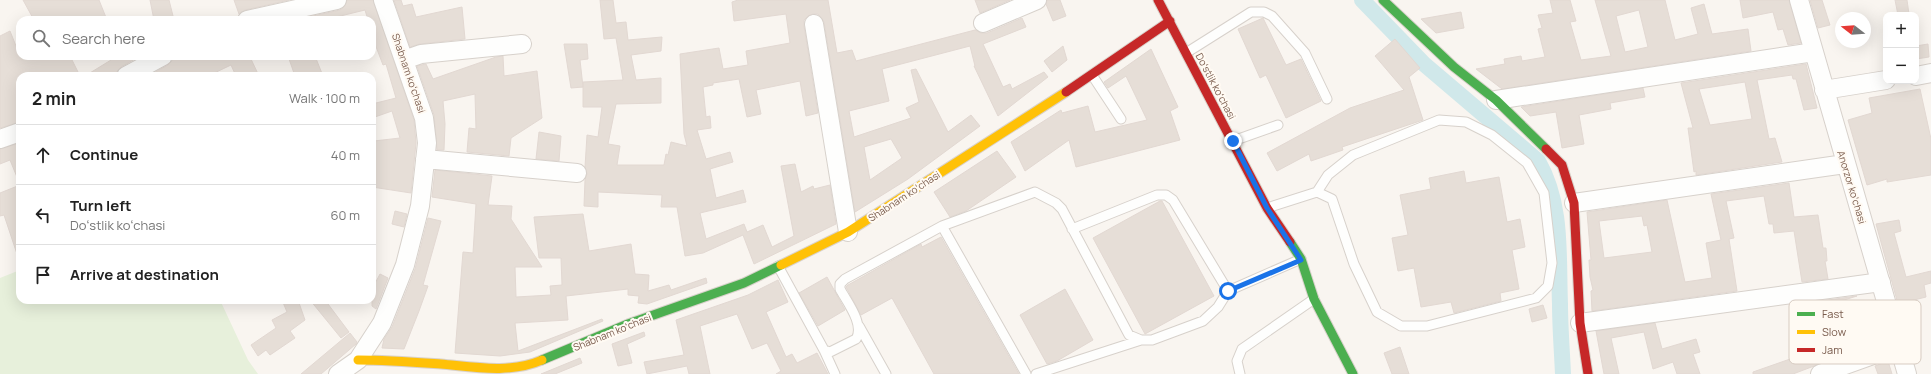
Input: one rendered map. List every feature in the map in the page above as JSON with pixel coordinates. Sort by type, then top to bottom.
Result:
[{"type":"street","points":[[265,16],[337,0]]},
{"type":"street","name":"Shabnam koʻchasi","points":[[358,360],[382,323],[405,265],[420,206],[427,143],[424,118],[383,0]]},
{"type":"street","points":[[983,23],[1037,0]]},
{"type":"street","name":"Doʻstlik koʻchasi","points":[[1158,0],[1267,208],[1301,260],[1314,299],[1352,374]]},
{"type":"street","points":[[1382,0],[1454,67],[1496,100],[1562,165],[1574,203],[1580,323],[1588,374]]},
{"type":"street","name":"Anorzor koʻchasi","points":[[1799,0],[1845,164],[1886,300]]},
{"type":"street","name":"Shabnam koʻchasi","points":[[358,360],[391,360],[500,369],[533,364],[628,324],[744,283],[848,232],[1092,75],[1170,21]]},
{"type":"street","points":[[814,24],[848,232]]},
{"type":"street","points":[[404,60],[421,54],[522,44]]},
{"type":"street","points":[[1496,100],[1814,52]]},
{"type":"street","points":[[133,72],[156,60]]},
{"type":"street","points":[[1919,75],[1931,73]]},
{"type":"street","points":[[1824,90],[1883,80]]},
{"type":"street","points":[[0,139],[16,133]]},
{"type":"street","points":[[425,159],[577,172]]},
{"type":"street","points":[[1574,203],[1845,164]]},
{"type":"street","points":[[1580,323],[1881,282]]},
{"type":"street","points":[[338,374],[358,360]]},
{"type":"street","points":[[1820,374],[1848,364]]},
{"type":"street","name":"Anorzor koʻchasi","points":[[1904,364],[1907,374]]},
{"type":"lane","points":[[1186,53],[1251,12],[1264,12],[1272,16],[1305,53],[1327,99]]},
{"type":"lane","points":[[1092,75],[1121,119]]},
{"type":"lane","points":[[1267,208],[1317,192],[1328,175],[1353,155],[1439,120],[1466,122],[1492,136],[1527,163],[1544,193],[1552,263],[1548,286],[1536,298],[1427,326],[1401,326],[1377,312],[1354,264],[1332,199],[1317,192]]},
{"type":"lane","points":[[1233,141],[1278,125]]},
{"type":"lane","points":[[886,374],[840,289],[842,281],[942,226],[1035,192],[1056,203],[1072,229],[1129,335],[1141,340]]},
{"type":"lane","points":[[1072,229],[1157,195],[1166,195],[1173,200],[1228,291]]},
{"type":"lane","points":[[942,226],[1026,374]]},
{"type":"lane","points":[[1036,374],[1141,340],[1152,340],[1203,321],[1218,307],[1228,291],[1301,260]]},
{"type":"lane","points":[[778,266],[824,350],[835,374]]},
{"type":"lane","points":[[1240,374],[1237,361],[1242,349],[1314,299]]},
{"type":"lane","points":[[824,350],[830,352],[856,339],[858,336],[859,326]]},
{"type":"green space","points":[[16,272],[16,304],[222,304],[248,360],[258,374],[0,374],[0,278]]},
{"type":"building","points":[[23,0],[99,0],[105,16],[32,16]]},
{"type":"building","points":[[150,0],[169,0],[173,16],[153,16]]},
{"type":"building","points":[[234,0],[289,0],[245,10],[239,14]]},
{"type":"building","points":[[347,0],[373,0],[414,120],[416,143],[411,193],[376,188],[376,141],[400,138],[392,111],[376,117],[376,103],[396,98],[386,64],[383,65],[376,47],[376,16],[367,16],[365,10],[340,16],[313,16],[340,10],[344,7]]},
{"type":"building","points":[[394,0],[401,0],[403,6],[412,4],[416,17],[462,7],[465,39],[420,44],[410,47]]},
{"type":"building","points":[[600,0],[613,0],[616,23],[626,22],[628,40],[662,37],[661,51],[631,55],[636,80],[661,78],[661,103],[616,104],[608,144],[620,146],[617,165],[664,165],[666,154],[668,155],[671,142],[687,146],[684,134],[680,54],[719,48],[723,69],[748,65],[746,51],[790,43],[786,14],[734,21],[732,2],[738,0],[828,0],[837,53],[852,50],[856,61],[975,30],[981,33],[987,33],[1022,18],[1026,27],[983,44],[1003,87],[1010,84],[1012,89],[1044,72],[1048,77],[998,116],[974,66],[970,46],[882,69],[889,101],[849,111],[854,137],[911,118],[906,108],[919,102],[911,70],[916,69],[948,132],[971,115],[980,126],[908,179],[855,212],[824,22],[818,14],[808,16],[804,20],[804,26],[818,113],[806,116],[800,81],[756,90],[761,114],[747,117],[739,79],[713,83],[713,85],[703,87],[706,117],[710,116],[711,128],[697,130],[706,159],[730,152],[733,162],[710,169],[716,198],[743,190],[746,202],[700,213],[706,239],[744,224],[747,232],[763,225],[772,247],[794,236],[781,166],[795,164],[801,192],[813,186],[814,189],[830,185],[836,224],[754,264],[743,235],[703,253],[685,256],[677,207],[661,207],[662,195],[598,192],[598,207],[584,206],[585,180],[587,174],[585,167],[587,135],[598,137],[602,107],[583,107],[583,82],[623,80],[616,38],[604,39]],"holes":[[[891,139],[902,158],[870,180],[864,147]]]},
{"type":"building","points":[[975,0],[1010,0],[980,13]]},
{"type":"building","points":[[1047,0],[1060,0],[1066,16],[1053,21],[1046,4]]},
{"type":"building","points":[[1550,0],[1570,0],[1576,21],[1570,22],[1581,60],[1611,56],[1595,0],[1665,0],[1675,40],[1698,34],[1691,8],[1704,4],[1712,34],[1748,29],[1751,51],[1502,89],[1476,69],[1505,64],[1504,59],[1521,56],[1522,61],[1545,57],[1538,29],[1542,28],[1538,15],[1553,13]],"holes":[[[1639,10],[1648,47],[1625,52],[1616,16]]]},
{"type":"building","points":[[1740,0],[1789,0],[1801,43],[1788,45],[1783,29],[1778,30],[1773,12],[1743,18]]},
{"type":"building","points":[[1810,0],[1822,0],[1830,25],[1818,28]]},
{"type":"building","points":[[1895,0],[1907,0],[1909,12],[1897,12]]},
{"type":"building","points":[[1461,12],[1464,28],[1436,33],[1421,19]]},
{"type":"building","points":[[1263,18],[1286,65],[1301,59],[1321,101],[1286,118],[1266,75],[1260,78],[1238,29]]},
{"type":"building","points":[[10,31],[16,46],[16,60],[72,60],[78,72],[16,72],[16,123],[0,128],[0,36]]},
{"type":"building","points":[[1395,39],[1420,68],[1409,77],[1423,120],[1342,147],[1343,150],[1311,161],[1309,154],[1277,171],[1267,153],[1350,108],[1404,90],[1375,56]]},
{"type":"building","points":[[564,44],[587,44],[588,59],[580,60],[583,87],[571,88]]},
{"type":"building","points":[[1928,44],[1929,57],[1919,59],[1919,46]]},
{"type":"building","points":[[1063,46],[1067,60],[1052,72],[1044,61]]},
{"type":"building","points":[[1151,49],[1178,107],[1170,111],[1180,140],[1076,167],[1069,140],[1025,171],[1011,142],[1061,110],[1062,113],[1088,106],[1095,132],[1147,120],[1126,76],[1108,88],[1104,82]]},
{"type":"building","points":[[503,56],[504,76],[537,71],[542,118],[511,138],[509,156],[467,152],[469,128],[476,129],[475,94],[443,101],[445,124],[444,150],[437,150],[434,115],[417,66],[426,64],[433,79],[496,57]]},
{"type":"building","points":[[111,60],[133,60],[121,67],[117,72],[92,72]]},
{"type":"building","points":[[251,60],[257,72],[234,72],[231,65],[216,72],[155,72],[172,61]]},
{"type":"building","points":[[289,60],[317,60],[321,72],[294,72]]},
{"type":"building","points":[[1806,64],[1817,108],[1804,110],[1796,79],[1793,79],[1792,75],[1757,80],[1769,139],[1775,138],[1782,162],[1696,175],[1696,171],[1694,172],[1688,128],[1693,128],[1681,83]],"holes":[[[1745,82],[1752,119],[1710,125],[1699,89]]]},
{"type":"building","points":[[1643,88],[1645,97],[1610,103],[1611,109],[1579,115],[1584,144],[1562,148],[1556,112],[1530,116],[1521,107]]},
{"type":"building","points":[[1920,89],[1931,139],[1931,175],[1887,182],[1887,179],[1867,185],[1848,120],[1872,113],[1869,98]]},
{"type":"building","points":[[539,132],[561,136],[559,161],[536,159]]},
{"type":"building","points":[[16,144],[16,175],[10,160],[0,164],[0,149]]},
{"type":"building","points":[[997,151],[1016,177],[966,211],[950,217],[934,192]]},
{"type":"building","points":[[435,170],[492,176],[488,205],[512,206],[511,219],[542,267],[515,267],[516,297],[551,295],[550,286],[562,285],[561,258],[539,258],[534,217],[583,214],[589,251],[631,244],[635,274],[649,275],[648,291],[669,285],[671,290],[706,278],[707,283],[647,304],[638,303],[639,296],[628,295],[628,289],[566,296],[568,320],[515,323],[518,351],[602,319],[603,321],[530,352],[500,356],[455,353],[463,252],[473,253],[476,204],[432,197]]},
{"type":"building","points":[[1464,171],[1466,183],[1499,177],[1507,222],[1520,219],[1525,247],[1512,250],[1519,289],[1500,293],[1501,301],[1454,313],[1451,302],[1421,307],[1414,268],[1398,271],[1392,238],[1408,235],[1400,195],[1431,189],[1429,178]]},
{"type":"building","points":[[1789,183],[1794,217],[1818,215],[1823,248],[1826,248],[1827,261],[1825,261],[1828,279],[1802,282],[1794,231],[1774,233],[1773,224],[1769,224],[1764,196],[1726,201],[1734,238],[1729,239],[1737,291],[1592,311],[1591,291],[1593,290],[1590,277],[1589,260],[1591,260],[1587,212],[1667,200],[1685,282],[1712,278],[1706,243],[1721,240],[1711,194]],"holes":[[[1642,216],[1644,226],[1647,225],[1652,252],[1604,258],[1599,221]]]},
{"type":"building","points":[[16,187],[16,251],[4,215],[0,216],[0,193]]},
{"type":"building","points":[[1162,201],[1214,296],[1145,334],[1093,238]]},
{"type":"building","points":[[395,211],[407,214],[404,227],[392,224]]},
{"type":"building","points":[[428,218],[441,221],[423,285],[428,286],[404,349],[382,348],[384,339],[392,327],[415,269]]},
{"type":"building","points":[[1899,220],[1901,231],[1894,233],[1906,277],[1931,271],[1931,283],[1924,285],[1926,297],[1914,300],[1897,300],[1876,224]]},
{"type":"building","points":[[941,237],[1019,374],[934,374],[892,298],[861,315],[846,287],[848,285],[921,244],[922,247]]},
{"type":"building","points":[[380,274],[388,278],[376,309],[372,306],[372,304],[376,304],[376,282]]},
{"type":"building","points":[[827,277],[845,310],[818,326],[799,293]]},
{"type":"building","points":[[778,280],[788,302],[766,312],[786,357],[792,354],[797,363],[817,353],[828,374],[776,374],[781,371],[767,343],[752,349],[737,314],[700,326],[710,374],[689,374],[687,366],[647,374],[644,362],[684,355],[676,320],[748,295]]},
{"type":"building","points":[[1065,289],[1093,340],[1057,361],[1047,364],[1020,315]]},
{"type":"building","points":[[1857,296],[1844,300],[1828,300]]},
{"type":"building","points":[[284,304],[299,304],[305,320],[290,331],[295,338],[270,355],[266,350],[258,356],[251,345],[276,328],[272,320],[287,312]]},
{"type":"building","points":[[313,304],[328,304],[349,332],[341,338]]},
{"type":"building","points":[[1543,305],[1547,318],[1532,322],[1529,309]]},
{"type":"building","points":[[1655,323],[1662,349],[1696,339],[1700,352],[1693,354],[1700,374],[1677,374],[1673,362],[1653,369],[1644,332],[1611,338],[1619,374],[1604,374],[1596,331]]},
{"type":"building","points":[[644,332],[645,336],[627,344],[632,363],[618,366],[612,344]]},
{"type":"building","points":[[350,333],[357,342],[356,344],[321,374],[301,374]]},
{"type":"building","points":[[1400,347],[1409,374],[1392,374],[1384,353]]},
{"type":"building","points":[[580,358],[582,363],[555,374],[541,374]]},
{"type":"building","points":[[1789,359],[1789,364],[1819,364],[1793,374],[1753,374],[1753,372]]},
{"type":"building","points":[[1880,364],[1889,364],[1892,374],[1878,374],[1875,366]]},
{"type":"waterway","points":[[1362,0],[1424,64],[1538,161],[1552,195],[1558,230],[1563,374]]},
{"type":"traffic: fast","points":[[1383,0],[1454,67],[1496,100],[1546,149]]},
{"type":"traffic: fast","points":[[1290,242],[1301,259],[1314,299],[1353,374]]},
{"type":"traffic: fast","points":[[542,360],[628,324],[744,283],[781,265]]},
{"type":"traffic: slow","points":[[781,265],[848,232],[1066,92]]},
{"type":"traffic: slow","points":[[358,360],[441,364],[479,368],[517,367],[542,360]]},
{"type":"traffic: jam","points":[[1158,0],[1267,208],[1290,242]]},
{"type":"traffic: jam","points":[[1066,92],[1170,21]]},
{"type":"traffic: jam","points":[[1546,149],[1562,165],[1574,203],[1580,323],[1588,374]]},
{"type":"route","points":[[1228,291],[1301,260],[1267,208],[1233,141]]}]
